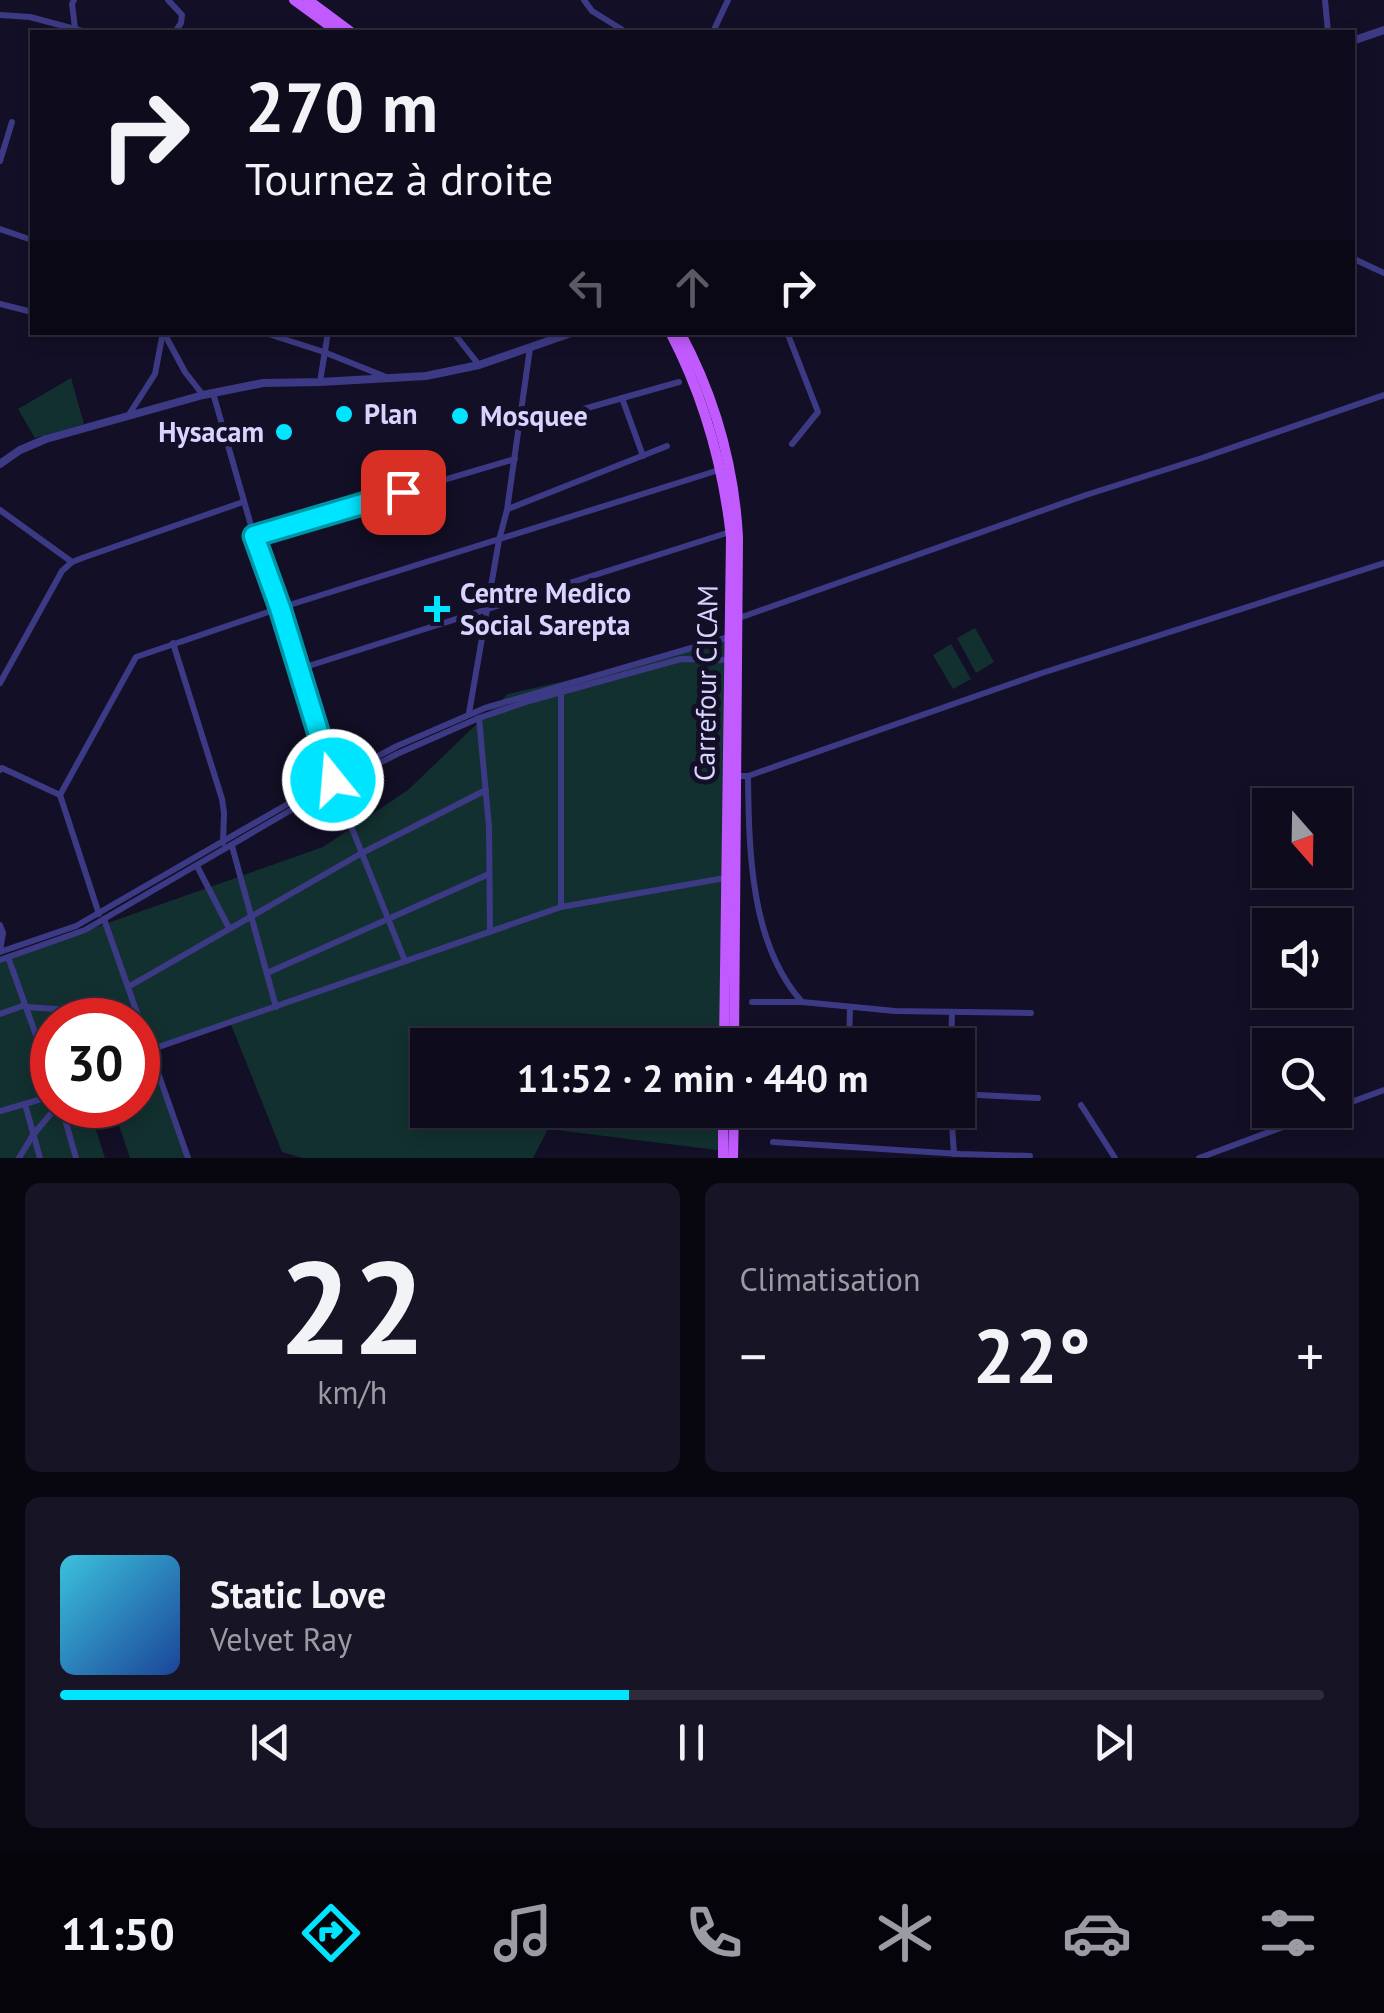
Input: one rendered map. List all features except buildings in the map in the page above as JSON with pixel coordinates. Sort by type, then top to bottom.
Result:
[{"type":"main road","points":[[294,0],[335,30]]},
{"type":"main road","points":[[308,0],[348,30]]},
{"type":"main road","name":"Carrefour CICAM","points":[[672,335],[705,409],[730,532],[724,1028]]},
{"type":"main road","points":[[682,335],[715,408],[732,476],[738,537],[742,776],[734,1028]]},
{"type":"main road","points":[[722,1158],[723,1128]]},
{"type":"main road","points":[[733,1158],[734,1128]]},
{"type":"street","points":[[74,0],[75,28]]},
{"type":"street","points":[[168,0],[182,16],[176,30]]},
{"type":"street","points":[[584,0],[592,11],[623,30]]},
{"type":"street","points":[[714,30],[728,0]]},
{"type":"street","points":[[1325,0],[1328,30]]},
{"type":"street","points":[[0,15],[30,17],[80,30]]},
{"type":"street","points":[[1355,40],[1384,30]]},
{"type":"street","points":[[0,161],[12,122]]},
{"type":"street","points":[[0,229],[30,239]]},
{"type":"street","points":[[1355,259],[1384,273]]},
{"type":"street","points":[[0,304],[30,312]]},
{"type":"street","points":[[127,417],[155,374],[162,335]]},
{"type":"street","points":[[165,335],[185,372],[208,394],[334,783],[405,962]]},
{"type":"street","points":[[271,335],[392,379]]},
{"type":"street","points":[[320,382],[327,335]]},
{"type":"street","points":[[455,335],[479,365]]},
{"type":"street","points":[[0,464],[46,439],[208,394],[264,383],[426,376],[479,365],[566,335]]},
{"type":"street","points":[[789,335],[818,412],[792,444]]},
{"type":"street","points":[[469,714],[507,510],[530,348]]},
{"type":"street","points":[[520,427],[679,382]]},
{"type":"street","points":[[737,618],[1384,395]]},
{"type":"street","points":[[622,398],[642,456]]},
{"type":"street","points":[[507,510],[667,446]]},
{"type":"street","points":[[254,536],[515,459]]},
{"type":"street","points":[[60,795],[136,657],[720,470]]},
{"type":"street","points":[[0,682],[62,571],[72,562],[244,502]]},
{"type":"street","points":[[0,510],[72,562]]},
{"type":"street","points":[[300,669],[730,532]]},
{"type":"street","points":[[802,1002],[771,956],[762,930],[742,776],[1384,563]]},
{"type":"street","points":[[2,955],[84,930],[397,746],[469,714],[729,637]]},
{"type":"street","points":[[173,643],[222,799],[228,844],[276,1007]]},
{"type":"street","points":[[334,783],[480,718],[561,692],[680,659],[729,660]]},
{"type":"street","points":[[561,692],[561,907]]},
{"type":"street","points":[[480,718],[490,932]]},
{"type":"street","points":[[1,768],[60,795],[131,998]]},
{"type":"street","points":[[128,987],[362,853],[486,790]]},
{"type":"street","points":[[2,955],[101,917],[197,866],[228,844]]},
{"type":"street","points":[[197,866],[229,928]]},
{"type":"street","points":[[267,973],[490,874]]},
{"type":"street","points":[[160,1047],[561,907],[725,878]]},
{"type":"street","points":[[1,929],[7,940],[20,946]]},
{"type":"street","points":[[1,929],[2,955],[30,1017]]},
{"type":"street","points":[[752,1002],[1031,1014]]},
{"type":"street","points":[[0,1014],[30,1006]]},
{"type":"street","points":[[850,1007],[850,1028]]},
{"type":"street","points":[[952,1012],[952,1028]]},
{"type":"street","points":[[160,1078],[188,1158]]},
{"type":"street","points":[[1352,1102],[1384,1090]]},
{"type":"street","points":[[975,1095],[1038,1098]]},
{"type":"street","points":[[0,1111],[30,1103]]},
{"type":"street","points":[[25,1104],[40,1158]]},
{"type":"street","points":[[1081,1104],[1115,1158]]},
{"type":"street","points":[[19,1158],[39,1128]]},
{"type":"street","points":[[66,1128],[76,1158]]},
{"type":"street","points":[[952,1128],[954,1154]]},
{"type":"street","points":[[1199,1158],[1280,1128]]},
{"type":"street","points":[[773,1142],[1030,1156]]},
{"type":"green space","points":[[71,378],[84,424],[35,438],[18,409]]},
{"type":"green space","points":[[975,628],[994,662],[976,673],[957,638]]},
{"type":"green space","points":[[731,633],[726,1028],[410,1028],[410,1128],[725,1128],[725,1151],[548,1129],[533,1158],[302,1158],[282,1152],[230,1022],[160,1045],[160,998],[30,998],[30,1128],[95,1128],[105,1158],[0,1158],[0,961],[323,847],[408,790],[508,694],[625,667]]},
{"type":"green space","points":[[951,644],[971,679],[953,689],[933,655]]},
{"type":"green space","points":[[160,1080],[186,1158],[130,1158],[120,1128],[160,1128]]},
{"type":"place","name":"Plan","points":[[344,414]]},
{"type":"place","name":"Mosquee","points":[[460,416]]},
{"type":"place","name":"Hysacam","points":[[284,432]]},
{"type":"place","name":"Centre Medico Social Sarepta","points":[[437,609]]},
{"type":"route","points":[[333,780],[254,536],[403,492]]}]
